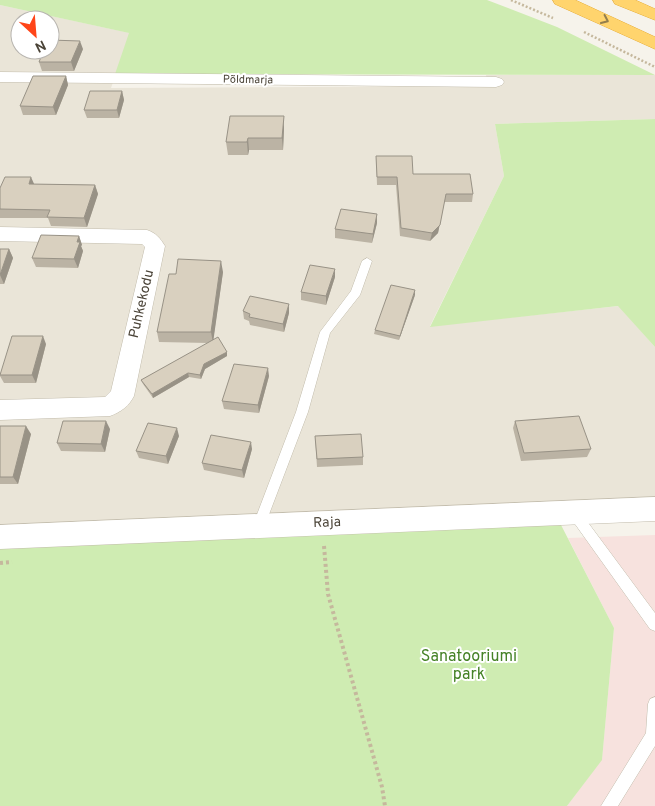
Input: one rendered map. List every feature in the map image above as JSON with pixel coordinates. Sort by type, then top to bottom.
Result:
[{"type":"highway","points":[[561,0],[655,44]]},
{"type":"highway","points":[[621,0],[655,16]]},
{"type":"highway","points":[[594,1],[655,29]]},
{"type":"street","name":"Põldmarja","points":[[0,78],[496,82]]},
{"type":"street","name":"Puhkekodu","points":[[0,234],[147,236],[155,246],[122,396],[110,406],[0,410]]},
{"type":"street","name":"Raja","points":[[0,537],[655,509]]},
{"type":"lane","points":[[259,526],[302,412],[325,332],[356,292],[367,261]]},
{"type":"lane","points":[[574,512],[655,624]]},
{"type":"lane","points":[[609,806],[653,735],[655,704]]},
{"type":"path","points":[[511,0],[556,19]]},
{"type":"path","points":[[580,30],[655,67]]},
{"type":"path","points":[[320,523],[328,594],[382,787],[385,806]]},
{"type":"shaded area","points":[[0,5],[23,10],[10,10],[10,60],[60,60],[60,18],[130,33],[111,88],[488,86],[486,75],[655,75],[655,119],[495,124],[504,176],[430,326],[619,306],[655,347],[655,499],[0,546]]},
{"type":"shaded area","points":[[655,535],[655,806],[567,806],[602,759],[614,628],[568,538]]},
{"type":"green space","points":[[0,0],[487,0],[557,27],[655,75],[115,74],[129,33],[60,18],[60,10],[23,10],[0,5]]},
{"type":"green space","points":[[655,119],[655,347],[618,306],[430,327],[504,176],[495,124]]},
{"type":"green space","name":"Sanatooriumi park","points":[[561,525],[614,628],[602,760],[567,806],[0,806],[0,546],[404,528]]},
{"type":"building","points":[[60,40],[80,41],[71,62],[39,62],[40,60],[60,60]]},
{"type":"building","points":[[33,76],[66,76],[53,107],[20,106]]},
{"type":"building","points":[[90,91],[122,91],[117,110],[84,110]]},
{"type":"building","points":[[230,116],[284,116],[282,138],[248,138],[247,142],[226,142]]},
{"type":"building","points":[[376,156],[412,156],[413,174],[470,174],[473,194],[446,194],[440,225],[432,233],[401,228],[397,177],[377,177]]},
{"type":"building","points":[[5,177],[31,177],[29,184],[95,185],[84,218],[47,217],[50,210],[0,209],[0,188]]},
{"type":"building","points":[[341,209],[377,214],[373,234],[335,229]]},
{"type":"building","points":[[41,235],[79,236],[77,242],[80,242],[74,259],[32,258]]},
{"type":"building","points":[[0,249],[9,249],[0,275]]},
{"type":"building","points":[[178,259],[221,261],[211,332],[157,332],[169,274],[176,274]]},
{"type":"building","points":[[310,265],[335,269],[326,296],[301,292]]},
{"type":"building","points":[[391,285],[415,290],[400,336],[375,330]]},
{"type":"building","points":[[250,296],[289,304],[283,324],[249,317],[250,314],[243,311]]},
{"type":"building","points":[[12,336],[43,336],[32,375],[0,375]]},
{"type":"building","points":[[218,337],[227,352],[204,364],[200,375],[188,373],[152,394],[141,380]]},
{"type":"building","points":[[234,364],[268,368],[258,405],[222,401]]},
{"type":"building","points":[[579,416],[591,449],[524,453],[515,421]]},
{"type":"building","points":[[63,421],[106,421],[101,444],[57,443]]},
{"type":"building","points":[[148,423],[177,428],[166,456],[136,451]]},
{"type":"building","points":[[0,426],[26,426],[13,477],[0,477]]},
{"type":"building","points":[[361,434],[363,457],[317,459],[315,436]]},
{"type":"building","points":[[211,435],[251,442],[242,470],[202,463]]}]
